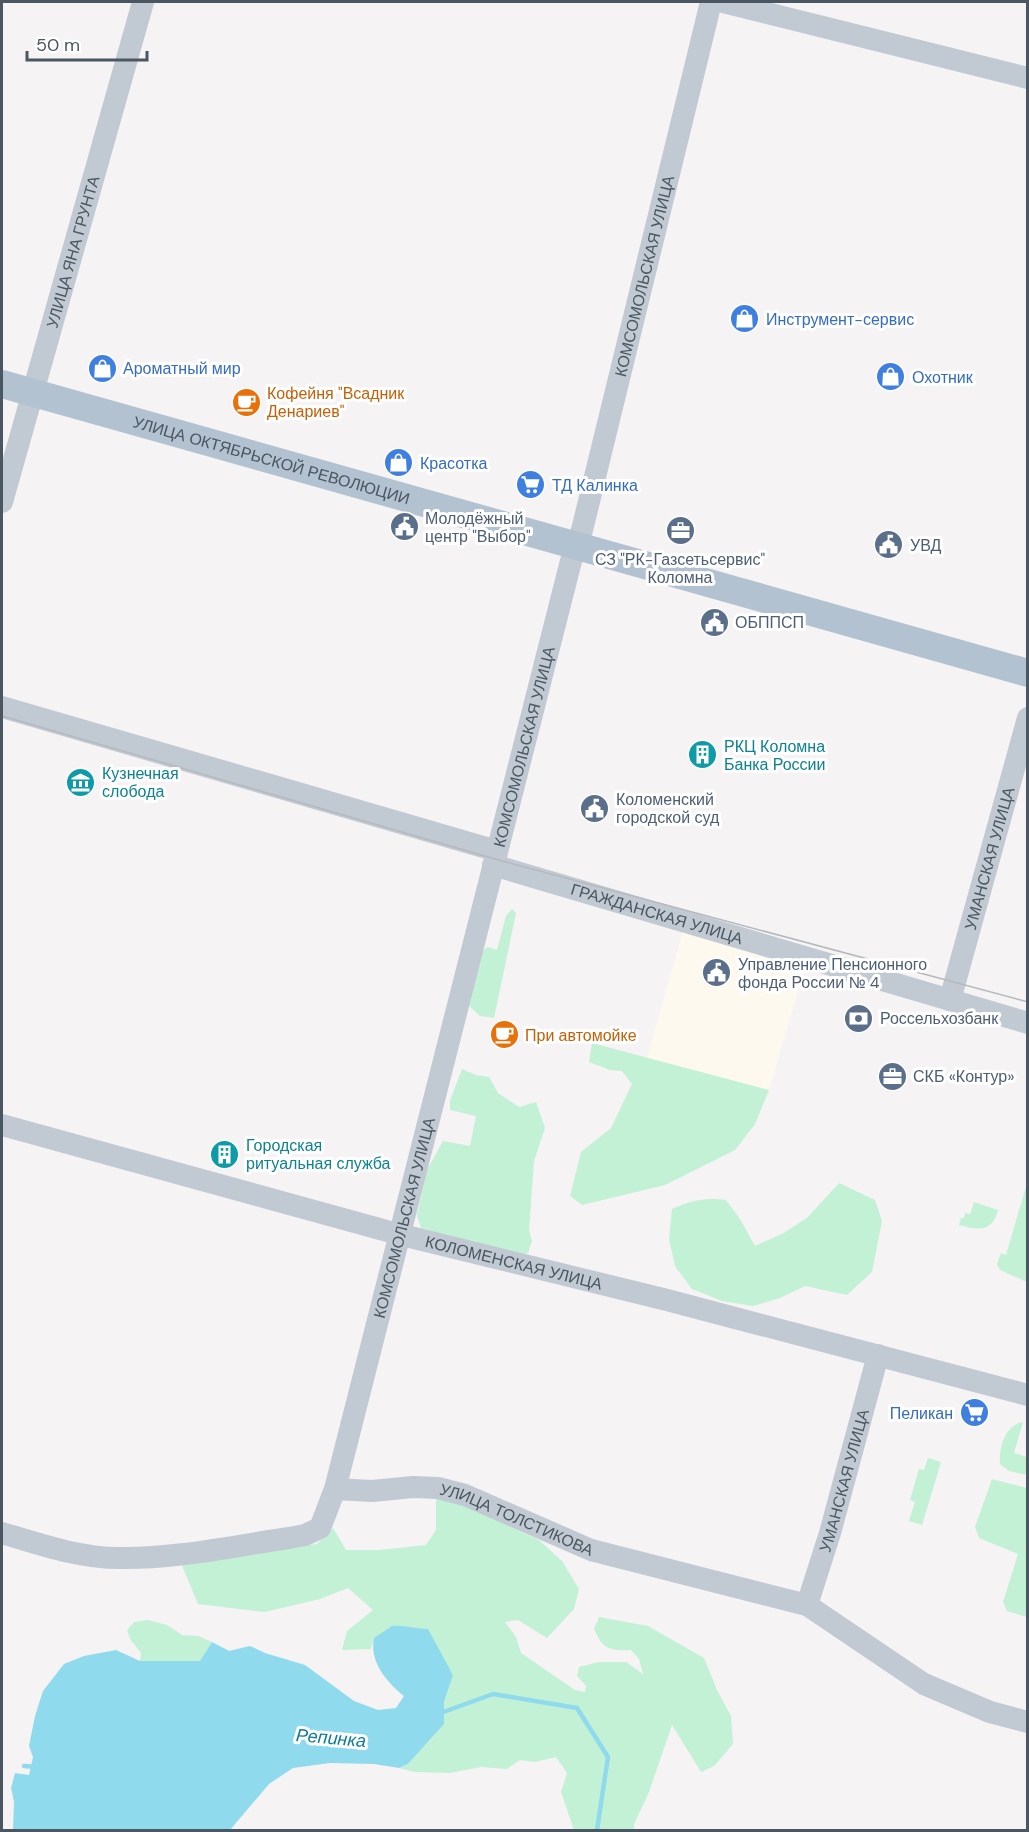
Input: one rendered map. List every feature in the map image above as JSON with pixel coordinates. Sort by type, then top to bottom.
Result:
[{"type":"main road","name":"УЛИЦА ОКТЯБРЬСКОЙ РЕВОЛЮЦИИ","points":[[2,384],[1028,673]]},
{"type":"street","name":"УЛИЦА ЯНА ГРУНТА","points":[[2,502],[143,2]]},
{"type":"street","name":"КОМСОМОЛЬСКАЯ УЛИЦА","points":[[334,1489],[575,546],[585,519],[711,2]]},
{"type":"street","points":[[723,2],[1028,78]]},
{"type":"street","name":"ГРАЖДАНСКАЯ УЛИЦА","points":[[2,707],[1028,1023]]},
{"type":"street","name":"УМАНСКАЯ УЛИЦА","points":[[950,1000],[1028,718]]},
{"type":"street","name":"КОЛОМЕНСКАЯ УЛИЦА","points":[[2,1125],[398,1234],[878,1354],[1028,1395]]},
{"type":"street","name":"УМАНСКАЯ УЛИЦА","points":[[807,1605],[830,1533],[878,1354]]},
{"type":"street","name":"УЛИЦА ТОЛСТИКОВА","points":[[334,1489],[372,1491],[413,1487],[438,1488],[465,1495],[591,1550],[807,1605],[924,1684],[990,1712],[1028,1722]]},
{"type":"street","points":[[2,1533],[79,1554],[118,1558],[172,1555],[305,1535],[320,1528],[334,1489]]},
{"type":"shaded area","points":[[684,927],[807,962],[769,1090],[647,1058]]},
{"type":"green space","points":[[512,909],[516,913],[494,1018],[480,1016],[469,1006],[481,951],[488,947],[497,950],[506,916]]},
{"type":"green space","points":[[592,1043],[769,1090],[755,1124],[735,1150],[665,1185],[582,1205],[570,1196],[581,1152],[611,1128],[632,1084],[622,1071],[610,1070],[589,1062]]},
{"type":"green space","points":[[462,1069],[489,1077],[498,1093],[519,1107],[536,1102],[545,1128],[534,1161],[529,1230],[532,1241],[528,1253],[514,1256],[421,1228],[417,1215],[427,1170],[443,1141],[470,1146],[476,1116],[450,1110],[450,1101]]},
{"type":"green space","points":[[839,1183],[875,1200],[882,1221],[872,1272],[847,1295],[805,1286],[780,1298],[753,1306],[722,1301],[692,1289],[675,1266],[669,1239],[672,1209],[698,1200],[726,1200],[755,1246],[784,1233],[808,1217]]},
{"type":"green space","points":[[1027,1183],[1028,1282],[1000,1270],[997,1264],[1001,1253],[1006,1255]]},
{"type":"green space","points":[[974,1202],[998,1210],[992,1223],[988,1226],[978,1229],[959,1225],[965,1213],[970,1214]]},
{"type":"green space","points":[[1023,1422],[1014,1453],[1027,1457],[1027,1475],[1009,1471],[1000,1464],[1004,1438],[1012,1427]]},
{"type":"green space","points":[[928,1458],[941,1462],[922,1525],[909,1521],[915,1502],[910,1500],[919,1469],[924,1470]]},
{"type":"green space","points":[[992,1479],[1027,1488],[1027,1617],[1007,1611],[1003,1602],[1018,1554],[979,1538],[975,1527]]},
{"type":"green space","points":[[436,1498],[470,1500],[500,1522],[539,1540],[562,1561],[579,1589],[574,1609],[547,1638],[518,1620],[505,1622],[516,1637],[521,1653],[575,1690],[585,1692],[586,1686],[577,1676],[579,1667],[599,1662],[626,1662],[643,1674],[639,1659],[631,1650],[612,1649],[600,1641],[594,1629],[599,1617],[648,1626],[704,1658],[731,1716],[733,1744],[714,1766],[701,1772],[672,1725],[649,1792],[634,1824],[634,1830],[574,1830],[561,1792],[567,1773],[556,1757],[535,1762],[520,1760],[507,1769],[481,1767],[450,1773],[414,1772],[399,1768],[408,1764],[444,1724],[444,1702],[453,1674],[419,1629],[411,1627],[374,1638],[371,1649],[342,1650],[347,1631],[373,1610],[348,1588],[320,1599],[265,1612],[198,1604],[181,1563],[317,1544],[333,1528],[346,1550],[380,1550],[426,1545],[436,1530]]},
{"type":"green space","points":[[148,1620],[167,1625],[182,1635],[198,1636],[212,1642],[201,1661],[140,1661],[141,1653],[130,1639],[127,1630],[134,1622]]},
{"type":"water","points":[[392,1626],[428,1629],[453,1675],[444,1702],[444,1724],[408,1764],[399,1768],[374,1764],[330,1763],[293,1768],[269,1784],[230,1830],[13,1830],[14,1802],[11,1788],[15,1773],[29,1775],[33,1757],[29,1746],[35,1716],[43,1691],[64,1664],[84,1656],[116,1650],[140,1661],[200,1661],[212,1642],[229,1651],[250,1646],[305,1665],[354,1701],[378,1710],[396,1708],[404,1696],[381,1671],[373,1647],[374,1638]]},
{"type":"waterway","name":"Репинка","points":[[438,1714],[493,1694],[577,1708],[608,1757],[597,1830]]},
{"type":"waterway","name":"Репинка","points":[[24,1766],[37,1767]]},
{"type":"tram line","points":[[2,716],[495,859],[1028,1002]]},
{"type":"place","name":"Инструмент-сервис","points":[[745,319]]},
{"type":"place","name":"Ароматный мир","points":[[102,368]]},
{"type":"place","name":"Охотник","points":[[891,377]]},
{"type":"place","name":"Кофейня \"Всадник Денариев\"","points":[[246,402]]},
{"type":"place","name":"Красотка","points":[[399,463]]},
{"type":"place","name":"ТД Калинка","points":[[531,485]]},
{"type":"place","name":"Молодёжный центр \"Выбор\"","points":[[404,527]]},
{"type":"place","name":"СЗ \"РК-Газсетьсервис\" Коломна","points":[[680,531]]},
{"type":"place","name":"УВД","points":[[889,545]]},
{"type":"place","name":"ОБППСП","points":[[714,622]]},
{"type":"place","name":"РКЦ Коломна Банка России","points":[[703,755]]},
{"type":"place","name":"Кузнечная слобода","points":[[81,782]]},
{"type":"place","name":"Коломенский городской суд","points":[[595,808]]},
{"type":"place","name":"Управление Пенсионного фонда России № 4","points":[[717,973]]},
{"type":"place","name":"Россельхозбанк","points":[[859,1018]]},
{"type":"place","name":"При автомойке","points":[[504,1035]]},
{"type":"place","name":"СКБ «Контур»","points":[[892,1076]]},
{"type":"place","name":"Городская ритуальная служба","points":[[225,1154]]},
{"type":"place","name":"Пеликан","points":[[974,1413]]}]
